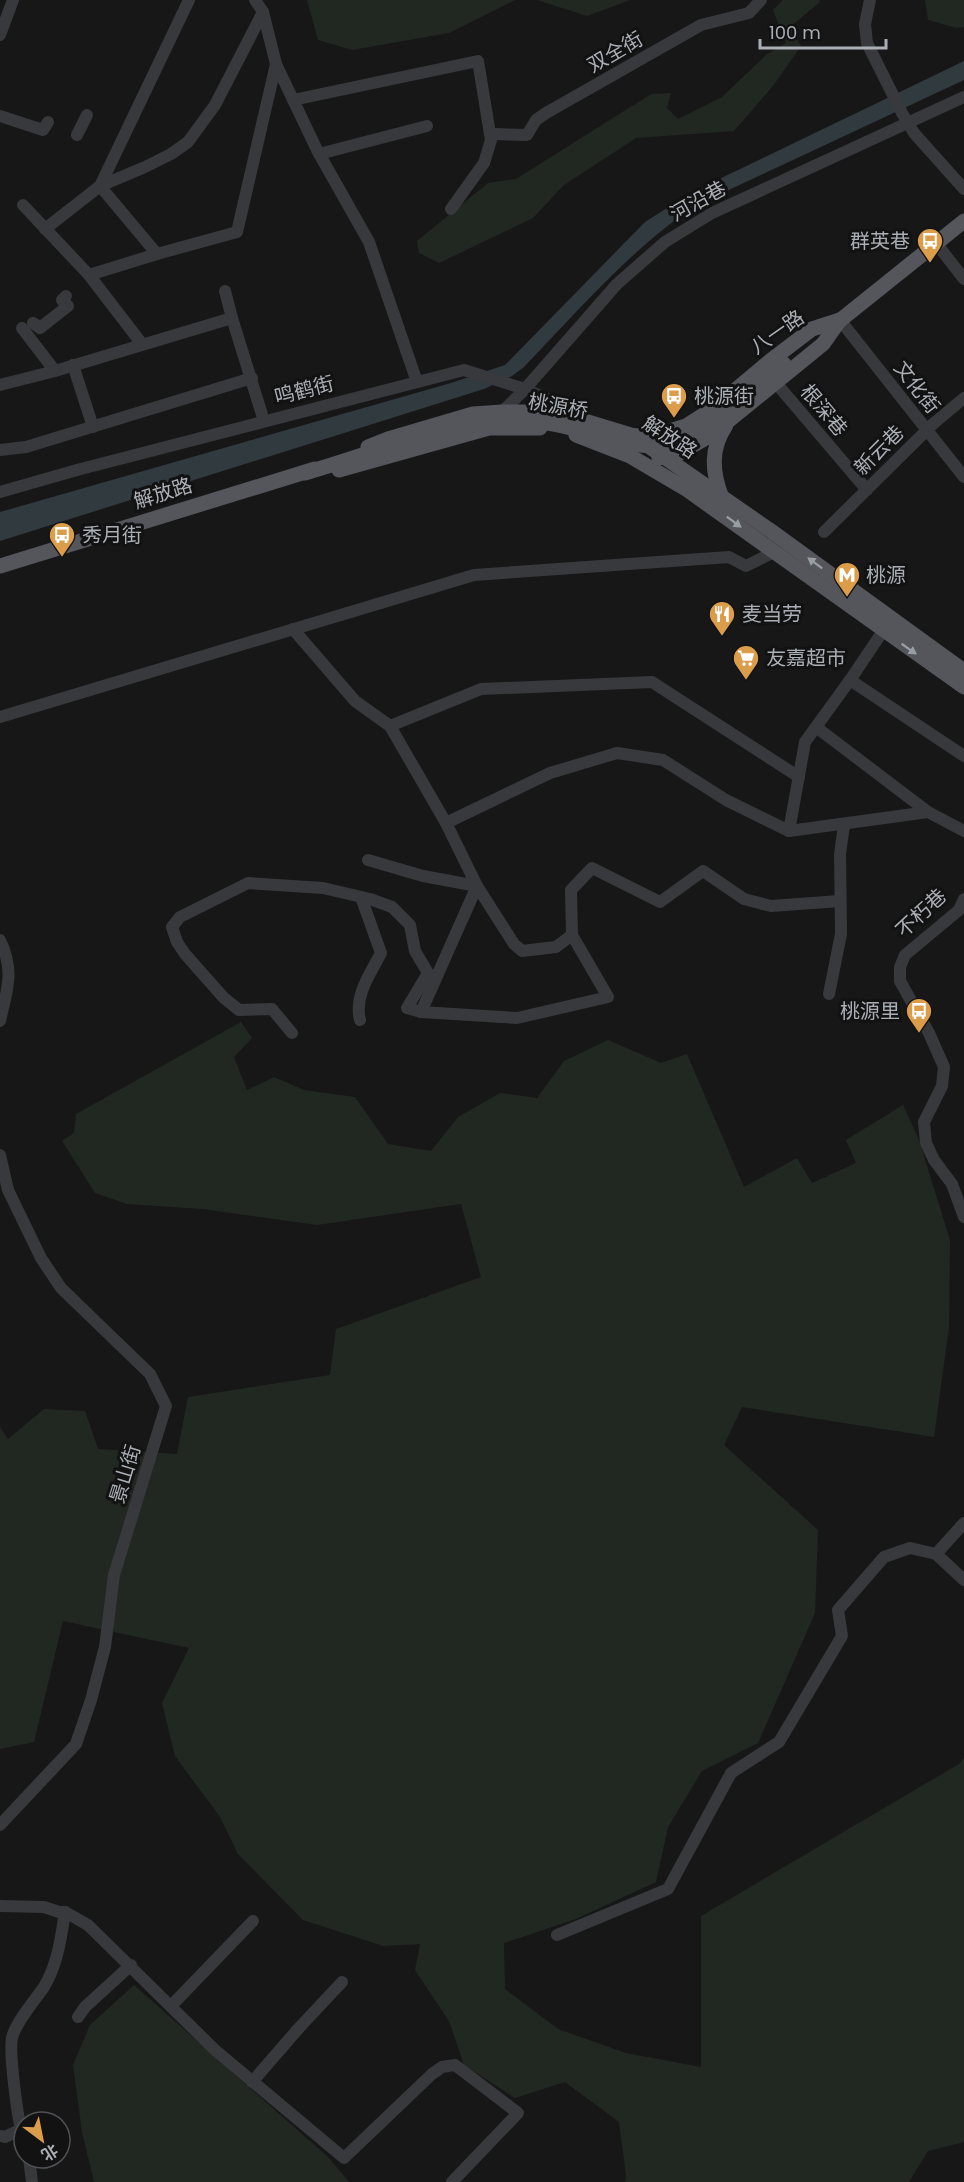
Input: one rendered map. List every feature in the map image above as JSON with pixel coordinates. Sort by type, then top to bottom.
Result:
[{"type":"main road","name":"八一路","points":[[634,436],[660,434],[686,426],[714,408],[812,329],[840,321],[964,221]]},
{"type":"main road","name":"桃源桥","points":[[305,473],[406,442],[459,428],[499,421],[531,420],[557,424],[613,440],[641,445],[665,445],[698,430],[840,321]]},
{"type":"main road","points":[[630,456],[666,458],[692,447],[711,435],[823,344],[840,321]]},
{"type":"main road","points":[[686,489],[672,474],[666,458],[672,447],[714,408]]},
{"type":"main road","name":"解放路","points":[[0,566],[305,473],[388,439],[473,414],[555,412],[634,436],[771,531],[964,671]]},
{"type":"main road","points":[[722,498],[715,480],[714,452],[720,434],[729,420]]},
{"type":"main road","name":"解放路","points":[[305,473],[334,471],[489,428],[539,428],[576,435],[630,456],[686,489],[964,687]]},
{"type":"street","points":[[0,34],[13,0]]},
{"type":"street","points":[[99,186],[189,0]]},
{"type":"street","points":[[255,0],[263,12],[276,64],[319,154],[369,242],[417,382]]},
{"type":"street","name":"双全街","points":[[490,134],[527,135],[536,120],[546,112],[701,25],[749,13],[762,0]]},
{"type":"street","points":[[870,0],[865,24],[867,43],[890,90],[914,133],[964,189]]},
{"type":"street","points":[[45,229],[99,186],[146,167],[188,142],[215,105],[263,12]]},
{"type":"street","points":[[293,100],[478,61],[491,140],[484,163],[451,208]]},
{"type":"street","points":[[88,275],[157,254],[212,244],[237,232],[276,64]]},
{"type":"street","name":"河沿巷","points":[[502,412],[617,284],[665,242],[712,213],[905,118],[964,97]]},
{"type":"street","points":[[77,135],[87,115]]},
{"type":"street","points":[[0,116],[43,130],[48,122]]},
{"type":"street","points":[[319,154],[427,126]]},
{"type":"street","points":[[99,186],[157,254]]},
{"type":"street","points":[[23,205],[88,275],[142,344]]},
{"type":"street","points":[[936,243],[964,279]]},
{"type":"street","points":[[225,291],[264,421]]},
{"type":"street","points":[[56,371],[27,326],[40,328],[68,306],[62,300],[66,296]]},
{"type":"street","points":[[0,385],[56,371],[232,318]]},
{"type":"street","name":"文化街","points":[[840,321],[964,477]]},
{"type":"street","points":[[73,365],[93,427]]},
{"type":"street","name":"鸣鹤街","points":[[0,492],[464,370],[525,389],[612,428]]},
{"type":"street","points":[[0,450],[26,447],[252,378]]},
{"type":"street","name":"根深巷","points":[[776,383],[867,490]]},
{"type":"street","name":"新云巷","points":[[824,532],[927,430],[964,398]]},
{"type":"street","points":[[0,717],[474,575],[729,557],[746,566],[774,552]]},
{"type":"street","points":[[293,629],[355,701],[390,726],[446,823],[477,886],[514,944],[522,951],[556,947],[572,935]]},
{"type":"street","points":[[789,831],[805,742],[883,631]]},
{"type":"street","points":[[850,680],[964,756]]},
{"type":"street","points":[[390,726],[482,689],[652,682],[799,777]]},
{"type":"street","points":[[816,727],[928,812],[964,831]]},
{"type":"street","points":[[446,823],[550,773],[617,753],[663,760],[726,800],[789,831],[928,812]]},
{"type":"street","points":[[829,993],[841,934],[840,854],[844,825]]},
{"type":"street","points":[[368,860],[423,876],[477,886]]},
{"type":"street","points":[[292,1033],[272,1009],[238,1010],[224,998],[177,942],[172,927],[180,917],[248,883],[323,888],[361,897],[392,907],[410,925],[415,951],[428,973],[407,1008],[421,1012],[517,1018],[608,997],[572,935],[571,890],[592,868],[660,902],[703,871],[744,899],[771,906],[840,901]]},
{"type":"street","points":[[421,1012],[477,886]]},
{"type":"street","points":[[360,1020],[357,1008],[364,987],[381,953],[361,897]]},
{"type":"street","name":"不朽巷","points":[[964,899],[958,910],[905,955],[900,967],[900,981],[929,1033],[944,1067],[942,1086],[924,1122],[926,1143],[934,1160],[951,1184],[964,1217]]},
{"type":"street","points":[[0,940],[4,948],[10,978],[0,1021]]},
{"type":"street","name":"景山街","points":[[0,1155],[8,1190],[41,1258],[61,1288],[150,1374],[166,1406],[114,1575],[105,1647],[76,1744],[0,1825]]},
{"type":"street","points":[[936,1554],[964,1523]]},
{"type":"street","points":[[557,1935],[668,1889],[731,1773],[779,1742],[842,1636],[838,1610],[884,1557],[910,1548],[936,1554],[964,1580]]},
{"type":"street","points":[[0,1905],[44,1907],[65,1912],[87,1925],[94,1934],[131,1965],[215,2050],[344,2158],[432,2074],[442,2067],[455,2065],[518,2113],[455,2181]]},
{"type":"street","points":[[18,2110],[6,2038],[45,1985],[60,1949],[65,1912]]},
{"type":"street","points":[[171,2006],[253,1921]]},
{"type":"street","points":[[78,2017],[85,2007],[131,1965]]},
{"type":"street","points":[[252,2082],[342,1982]]},
{"type":"shaded area","points":[[307,0],[515,0],[449,33],[352,50],[318,40]]},
{"type":"shaded area","points":[[537,0],[630,0],[587,16]]},
{"type":"shaded area","points":[[783,0],[819,0],[820,2],[790,27],[801,46],[773,86],[734,131],[636,138],[564,185],[533,218],[439,263],[419,253],[417,241],[488,183],[516,179],[651,94],[671,93],[667,108],[678,119],[722,97],[766,55],[786,43],[773,10]]},
{"type":"shaded area","points":[[925,0],[964,0],[964,27],[957,28],[928,20]]},
{"type":"shaded area","points":[[964,61],[964,80],[718,195],[682,215],[619,268],[524,367],[512,376],[484,389],[0,541],[0,512],[451,383],[505,365],[645,222],[711,183]]},
{"type":"shaded area","points":[[241,1022],[252,1038],[234,1057],[247,1090],[274,1077],[304,1090],[355,1097],[388,1144],[431,1151],[458,1117],[500,1093],[537,1098],[564,1061],[608,1040],[661,1063],[687,1054],[744,1187],[797,1158],[812,1183],[856,1163],[846,1140],[903,1105],[919,1140],[950,1240],[949,1327],[934,1437],[742,1407],[724,1445],[818,1530],[815,1613],[758,1743],[702,1771],[668,1827],[656,1882],[576,1919],[504,1943],[505,1989],[558,2029],[626,2053],[701,2067],[701,1916],[959,1764],[964,1758],[964,2142],[928,2151],[909,2182],[625,2182],[619,2122],[565,2082],[515,2098],[464,2065],[449,2021],[415,1970],[420,1944],[383,1946],[303,1920],[238,1854],[220,1817],[175,1756],[162,1703],[189,1648],[63,1621],[34,1742],[0,1749],[0,1427],[8,1439],[44,1409],[85,1411],[98,1449],[177,1454],[188,1397],[330,1375],[336,1329],[481,1277],[461,1204],[317,1225],[203,1209],[127,1204],[95,1193],[62,1141],[74,1133],[76,1114]]},
{"type":"shaded area","points":[[134,1985],[328,2157],[349,2182],[94,2182],[82,2132],[73,2065],[90,2025]]},
{"type":"place","name":"群英巷","points":[[930,264]]},
{"type":"place","name":"桃源街","points":[[674,419]]},
{"type":"place","name":"秀月街","points":[[62,558]]},
{"type":"place","name":"桃源","points":[[847,598]]},
{"type":"place","name":"麦当劳","points":[[722,637]]},
{"type":"place","name":"友嘉超市","points":[[746,681]]},
{"type":"place","name":"桃源里","points":[[919,1034]]}]
